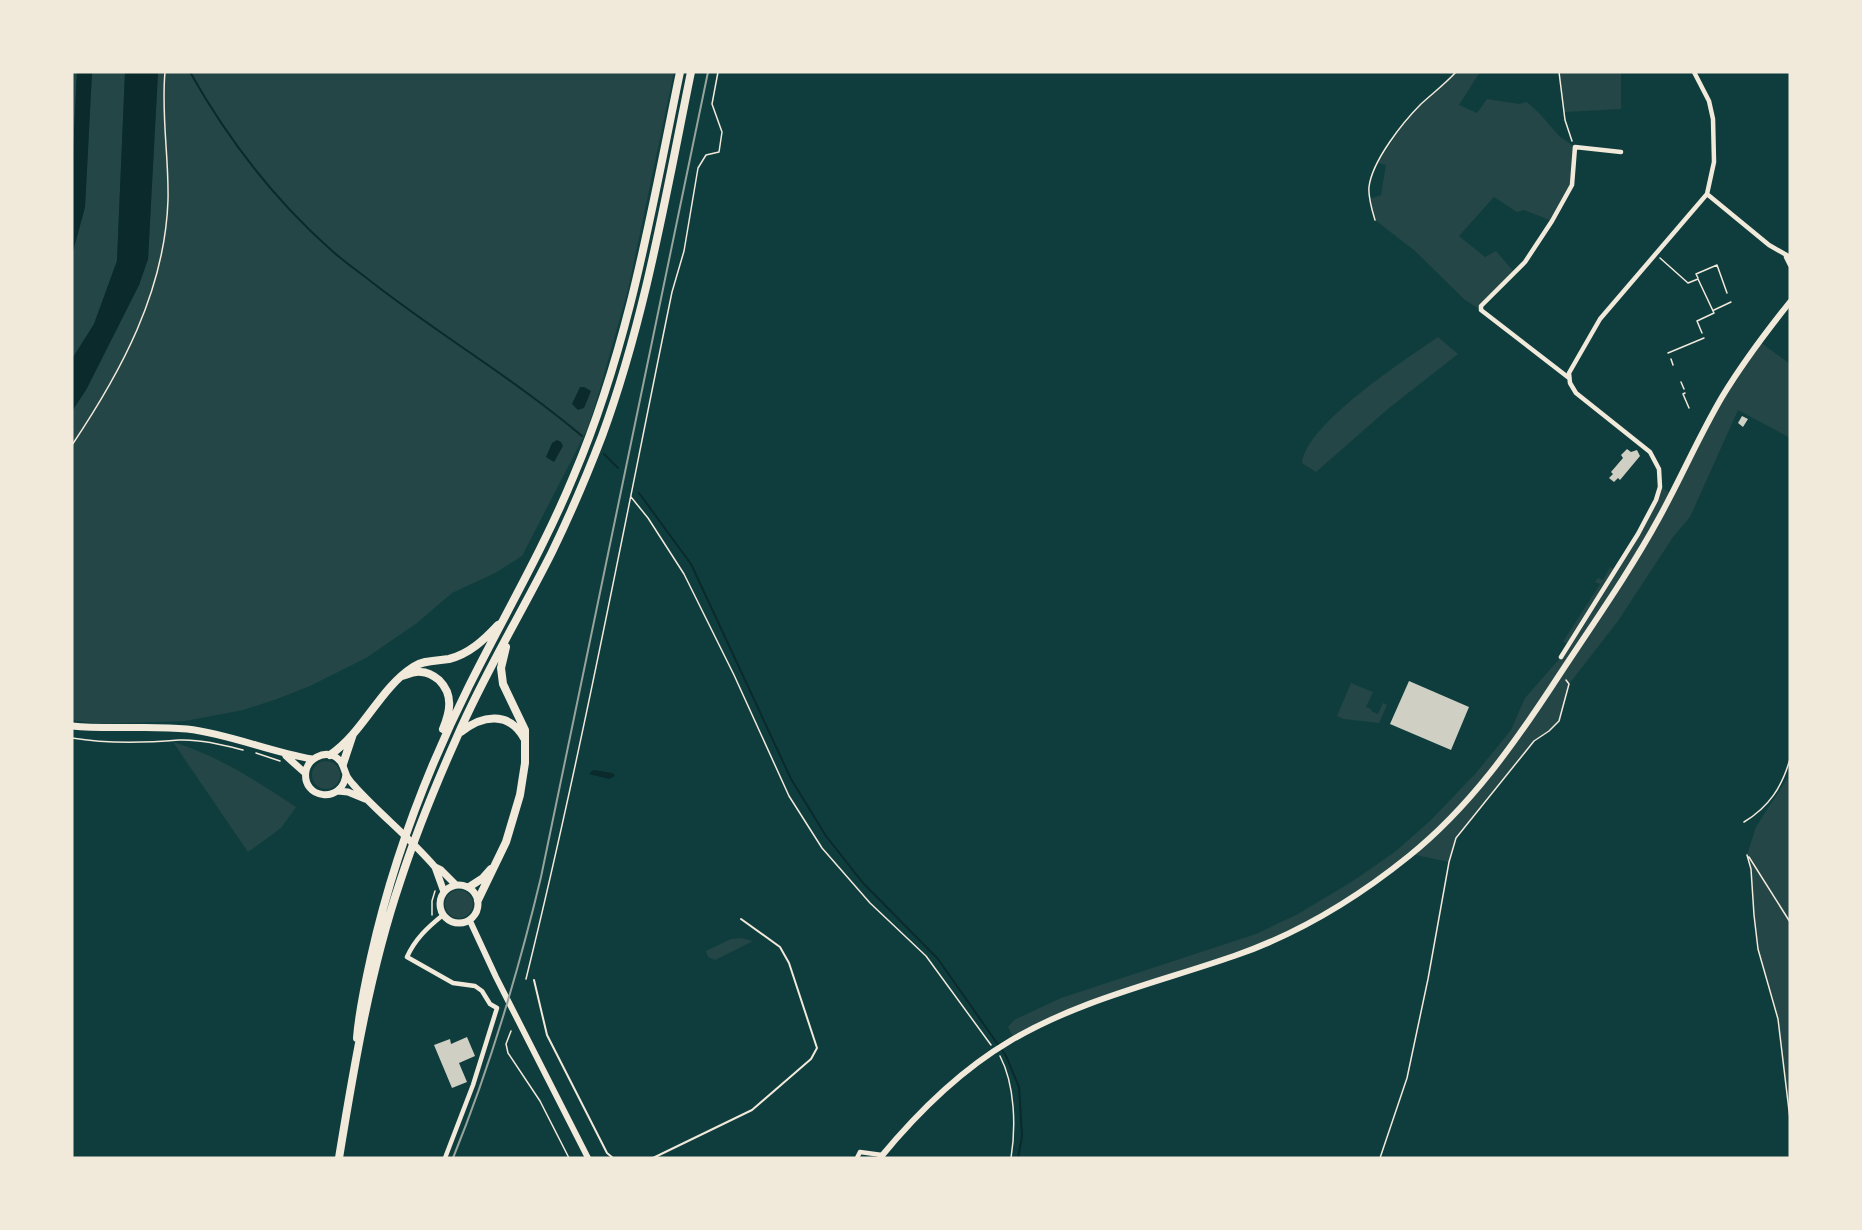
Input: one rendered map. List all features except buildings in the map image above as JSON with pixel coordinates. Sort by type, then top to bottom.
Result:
[{"type":"main road","points":[[355,1062],[358,1023],[379,920],[418,802],[443,740],[469,685],[527,575],[574,475],[613,369],[630,308],[680,72]]},
{"type":"main road","points":[[339,1158],[355,1062],[381,950],[400,884],[428,806],[458,735],[564,526],[594,456],[624,369],[642,304],[691,72]]},
{"type":"main road","points":[[330,755],[355,730],[400,676],[415,665],[463,655],[488,636],[507,615]]},
{"type":"main road","points":[[456,885],[444,892],[440,902],[443,915],[456,923],[470,921],[477,912],[478,900],[506,842],[520,795],[526,743],[525,730],[503,684],[501,668],[510,631]]},
{"type":"main road","points":[[400,676],[421,671],[430,674],[445,687],[450,700],[449,714],[442,731],[443,740]]},
{"type":"main road","points":[[458,735],[471,724],[483,719],[505,720],[513,724],[526,743]]},
{"type":"main road","points":[[72,726],[106,729],[188,729],[236,739],[284,758],[305,773],[308,785],[317,793],[328,795],[338,791],[348,792],[367,800]]},
{"type":"main road","points":[[355,730],[343,764],[346,774],[367,800],[386,816],[435,867],[456,885],[469,887],[475,892],[478,900]]},
{"type":"main road","points":[[284,758],[312,759],[321,755],[330,755],[343,764]]},
{"type":"main road","points":[[305,773],[312,759]]},
{"type":"main road","points":[[338,791],[344,784],[346,774]]},
{"type":"main road","points":[[469,887],[483,878],[496,863]]},
{"type":"main road","points":[[435,867],[444,892]]},
{"type":"street","points":[[1569,378],[1575,360],[1600,320],[1707,194],[1714,162],[1713,119],[1708,101],[1694,72]]},
{"type":"street","points":[[1561,657],[1638,534],[1656,500],[1660,487],[1659,469],[1650,452],[1582,399],[1569,378],[1481,310],[1481,306],[1525,262],[1552,221],[1572,185],[1575,147],[1621,152]]},
{"type":"street","points":[[1707,194],[1788,257],[1790,265]]},
{"type":"street","points":[[857,1158],[860,1152],[881,1157],[933,1099],[989,1054],[1012,1039],[1084,1006],[1237,955],[1319,918],[1387,874],[1437,832],[1490,776],[1539,707],[1658,520],[1722,397],[1790,302]]},
{"type":"street","points":[[443,915],[415,942],[407,957],[453,983],[475,986],[482,991],[490,1004],[497,1008],[473,1085],[445,1158]]},
{"type":"street","points":[[470,921],[588,1158]]},
{"type":"lane","points":[[653,1158],[752,1110],[811,1059],[817,1048],[789,963],[780,947],[741,919]]},
{"type":"lane","points":[[534,980],[548,1036],[607,1153],[613,1158]]},
{"type":"path","points":[[72,445],[128,352],[144,314],[158,267],[165,235],[167,208],[163,116],[165,72]]},
{"type":"path","points":[[526,979],[577,759],[672,292],[684,251],[698,168],[706,155],[720,152],[722,132],[712,104],[718,72]]},
{"type":"path","points":[[1375,220],[1369,185],[1378,163],[1397,133],[1421,104],[1443,87],[1456,72]]},
{"type":"path","points":[[1559,72],[1565,120],[1575,147]]},
{"type":"path","points":[[1655,253],[1688,284],[1698,279]]},
{"type":"path","points":[[1713,310],[1696,274],[1717,265],[1727,293]]},
{"type":"path","points":[[1702,333],[1697,321],[1731,302]]},
{"type":"path","points":[[1668,353],[1704,338]]},
{"type":"path","points":[[1671,359],[1673,365]]},
{"type":"path","points":[[1681,382],[1684,389]]},
{"type":"path","points":[[1685,393],[1683,394],[1689,408]]},
{"type":"path","points":[[630,496],[648,518],[684,574],[734,675],[789,796],[822,848],[870,903],[926,956],[1001,1059],[1013,1109],[1014,1139],[1011,1158]]},
{"type":"path","points":[[1380,1158],[1407,1078],[1449,862],[1456,838],[1534,741],[1554,728],[1559,721],[1569,684]]},
{"type":"path","points":[[72,738],[141,744],[179,740],[214,743],[284,758]]},
{"type":"path","points":[[1744,822],[1769,803],[1782,783],[1790,759]]},
{"type":"path","points":[[1790,922],[1747,855],[1751,869],[1758,949],[1778,1019],[1790,1119]]},
{"type":"path","points":[[435,885],[430,913],[436,921]]},
{"type":"path","points":[[511,1031],[506,1044],[508,1053],[540,1101],[569,1158]]},
{"type":"shaded area","points":[[72,72],[77,72],[72,175]]},
{"type":"shaded area","points":[[77,72],[92,72],[85,207],[72,255],[72,175]]},
{"type":"shaded area","points":[[92,72],[125,72],[117,261],[94,324],[72,359],[72,255],[85,207]]},
{"type":"shaded area","points":[[125,72],[158,72],[148,259],[139,285],[86,390],[72,411],[72,359],[94,324],[117,261]]},
{"type":"shaded area","points":[[158,72],[674,72],[628,290],[597,399],[587,430],[522,556],[495,573],[452,593],[417,623],[366,658],[310,686],[243,710],[185,721],[100,724],[72,720],[72,411],[86,390],[139,285],[148,259]]},
{"type":"shaded area","points":[[1456,72],[1480,72],[1459,105],[1477,113],[1487,99],[1519,104],[1527,102],[1559,136],[1575,147],[1574,178],[1552,221],[1524,210],[1517,212],[1494,197],[1459,236],[1485,257],[1496,251],[1515,273],[1481,306],[1481,310],[1465,300],[1415,251],[1375,220],[1370,199],[1381,195],[1386,165],[1378,163],[1403,125]]},
{"type":"shaded area","points":[[1559,72],[1621,72],[1621,109],[1564,112]]},
{"type":"shaded area","points":[[1438,337],[1458,354],[1389,408],[1316,472],[1302,463],[1308,447],[1320,430],[1338,412],[1382,376]]},
{"type":"shaded area","points":[[1760,342],[1790,364],[1790,438],[1738,410],[1690,517],[1673,537],[1618,621],[1569,684],[1559,721],[1534,741],[1471,818],[1456,838],[1449,862],[1411,854],[1319,917],[1237,955],[1122,991],[1014,1038],[1008,1027],[1014,1020],[1061,998],[1256,934],[1298,914],[1353,881],[1396,851],[1431,820],[1476,773],[1511,730],[1525,698],[1561,657],[1569,644],[1563,642],[1600,584],[1595,582],[1598,578],[1603,580],[1610,567],[1616,570],[1638,534],[1660,487],[1671,493],[1705,429]]},
{"type":"shaded area","points":[[580,387],[591,391],[584,408],[578,410],[572,404]]},
{"type":"shaded area","points":[[557,440],[563,446],[554,462],[546,457],[552,443]]},
{"type":"shaded area","points":[[1351,683],[1373,692],[1366,707],[1371,711],[1378,714],[1383,703],[1387,705],[1379,723],[1344,719],[1337,716]]},
{"type":"shaded area","points":[[173,742],[221,762],[296,807],[281,828],[248,852]]},
{"type":"shaded area","points":[[326,761],[336,765],[340,775],[336,785],[326,789],[316,785],[312,775],[316,765]]},
{"type":"shaded area","points":[[1790,762],[1790,1119],[1778,1019],[1758,949],[1751,869],[1747,855],[1756,827],[1788,777]]},
{"type":"shaded area","points":[[593,770],[613,773],[615,776],[609,779],[589,774]]},
{"type":"shaded area","points":[[459,890],[469,894],[473,904],[469,914],[459,918],[449,914],[445,904],[449,894]]},
{"type":"shaded area","points":[[741,938],[753,941],[715,960],[708,957],[706,951],[731,939]]},
{"type":"waterway","points":[[190,72],[219,120],[252,166],[289,209],[330,249],[582,436]]},
{"type":"waterway","points":[[604,454],[618,468]]},
{"type":"waterway","points":[[639,493],[691,564],[791,779],[826,836],[863,883],[938,959],[1006,1056],[1019,1087],[1022,1136],[1018,1158]]},
{"type":"railway","points":[[453,1158],[502,1019],[541,877],[708,72]]}]
